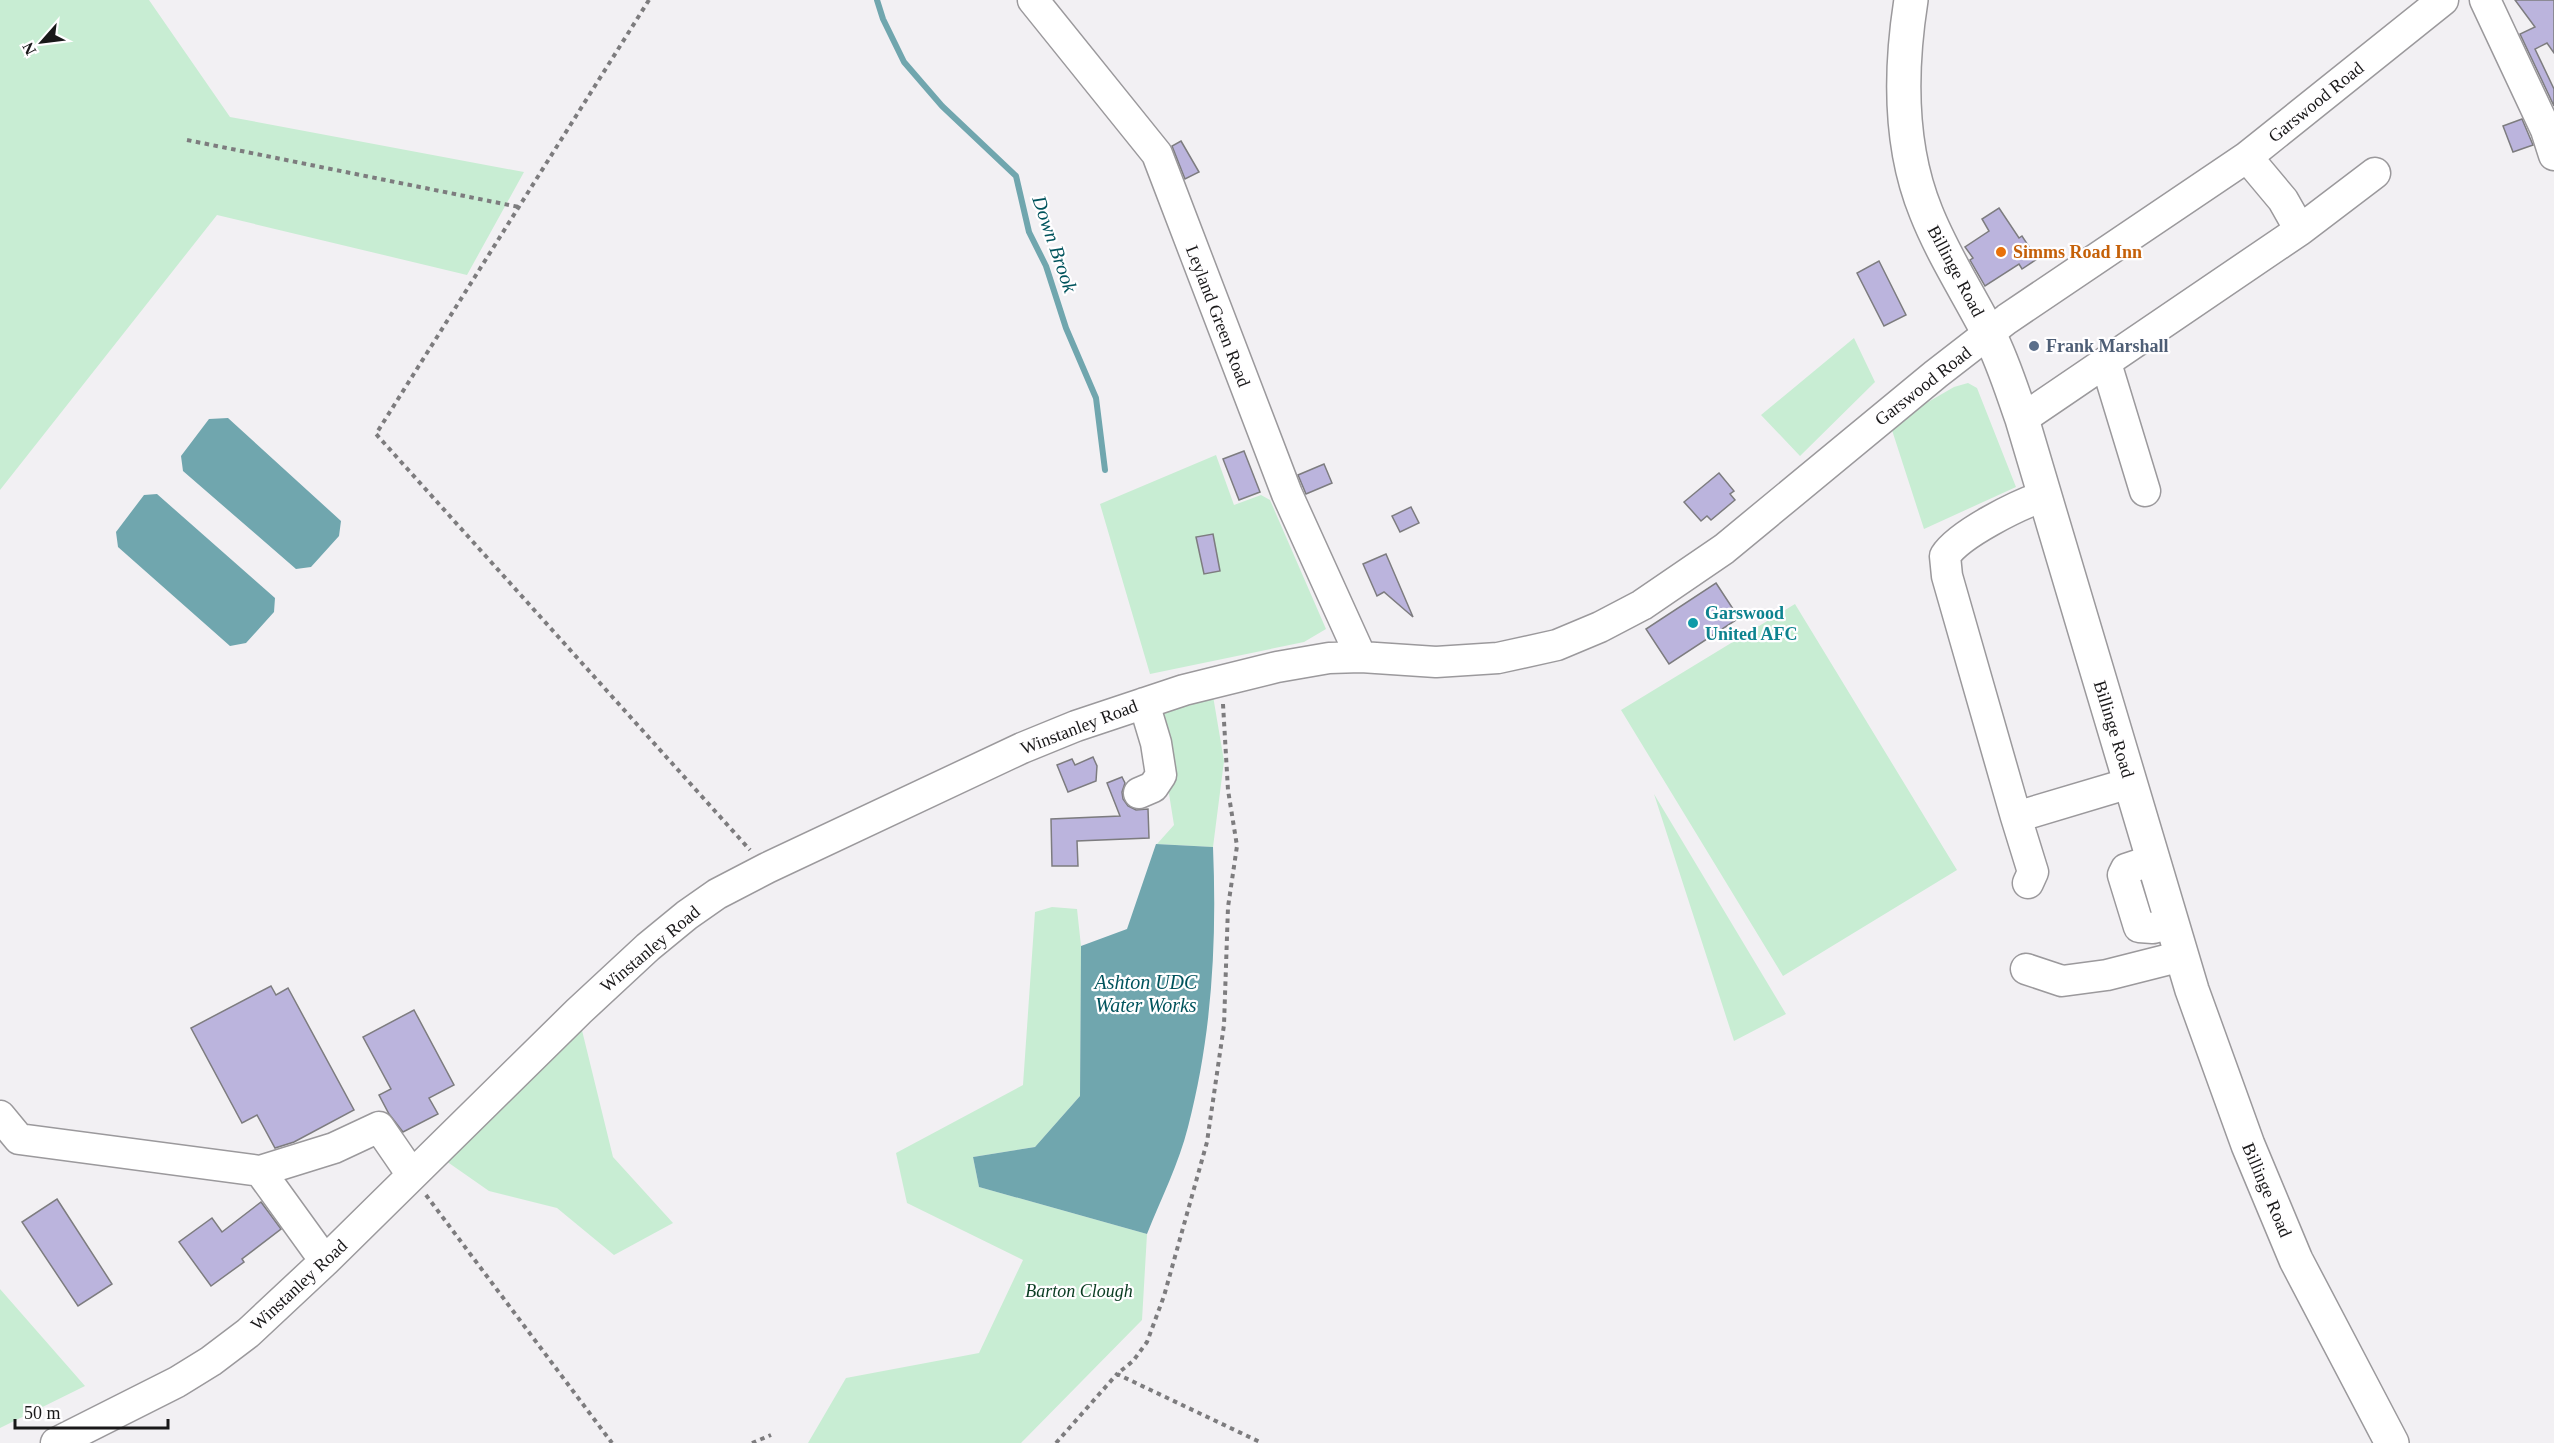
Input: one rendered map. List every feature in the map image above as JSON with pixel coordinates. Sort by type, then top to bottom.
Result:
[{"type":"main road","name":"Billinge Road","points":[[1911,0],[1904,62],[1903,100],[1915,179],[1932,227],[1989,334],[2022,419],[2182,956],[2248,1145],[2296,1260],[2392,1443]]},
{"type":"street","name":"Leyland Green Road","points":[[1034,0],[1157,154],[1287,494],[1361,657]]},
{"type":"street","name":"Garswood Road","points":[[1361,657],[1436,662],[1488,659],[1530,652],[1578,638],[1642,605],[1803,495],[1936,374],[2017,313],[2247,157],[2443,0]]},
{"type":"street","points":[[2486,0],[2549,120],[2554,155]]},
{"type":"street","points":[[2247,157],[2283,200],[2300,230]]},
{"type":"street","points":[[2022,419],[2300,230],[2375,173]]},
{"type":"street","points":[[2106,363],[2145,491]]},
{"type":"street","points":[[2028,883],[2033,872],[1947,576],[1945,556],[1955,544],[2000,516],[2045,496]]},
{"type":"street","name":"Winstanley Road","points":[[56,1443],[177,1382],[211,1361],[248,1333],[325,1261],[579,1011],[648,947],[717,894],[767,868],[1022,748],[1076,726],[1144,703],[1304,661],[1361,657]]},
{"type":"street","points":[[1139,793],[1153,786],[1161,775],[1156,743],[1144,703]]},
{"type":"street","points":[[2016,817],[2130,783]]},
{"type":"street","points":[[2026,969],[2062,981],[2107,975],[2182,956]]},
{"type":"street","points":[[0,1116],[19,1139],[260,1172],[334,1148],[379,1126],[412,1175]]},
{"type":"street","points":[[260,1172],[325,1261]]},
{"type":"path","points":[[649,0],[376,434],[767,868]]},
{"type":"path","points":[[187,140],[519,207]]},
{"type":"path","points":[[1056,1443],[1117,1374],[1133,1361],[1147,1342],[1164,1296],[1207,1142],[1224,1025],[1228,907],[1237,846],[1228,790],[1222,681]]},
{"type":"path","points":[[412,1175],[612,1443]]},
{"type":"path","points":[[1117,1374],[1262,1443]]},
{"type":"path","points":[[752,1443],[771,1435]]},
{"type":"green space","points":[[0,0],[149,0],[230,117],[524,172],[467,275],[217,215],[0,490]]},
{"type":"green space","points":[[1854,338],[1875,382],[1800,456],[1761,415]]},
{"type":"green space","points":[[1968,383],[1977,388],[2016,487],[1924,529],[1890,424],[1954,387]]},
{"type":"green space","points":[[1216,455],[1234,505],[1261,495],[1270,500],[1326,629],[1304,642],[1150,674],[1100,504]]},
{"type":"green space","points":[[1795,604],[1957,870],[1783,976],[1621,710]]},
{"type":"green space","points":[[1212,690],[1224,761],[1213,847],[1157,844],[1174,825],[1155,706]]},
{"type":"green space","points":[[1654,794],[1786,1014],[1734,1041]]},
{"type":"green space","name":"Barton Clough","points":[[1052,907],[1077,909],[1081,946],[1080,1096],[1035,1147],[973,1157],[979,1187],[1147,1234],[1142,1320],[1021,1443],[808,1443],[846,1378],[979,1353],[1023,1260],[907,1203],[896,1153],[1023,1085],[1035,912]]},
{"type":"green space","points":[[578,1014],[613,1157],[673,1223],[614,1255],[557,1208],[489,1191],[436,1154]]},
{"type":"green space","points":[[0,1289],[85,1386],[0,1428]]},
{"type":"water","points":[[228,418],[341,521],[339,536],[311,567],[296,569],[183,471],[181,456],[209,419]]},
{"type":"water","points":[[157,494],[275,598],[274,612],[246,643],[230,646],[118,547],[116,532],[144,495]]},
{"type":"water","name":"Ashton UDC Water Works","points":[[1156,844],[1213,847],[1214,918],[1208,1023],[1196,1092],[1180,1154],[1147,1234],[979,1187],[973,1157],[1035,1147],[1080,1096],[1081,946],[1127,929]]},
{"type":"building","points":[[2515,0],[2554,0],[2554,53],[2547,43],[2535,49],[2554,89],[2554,106],[2520,34],[2535,27]]},
{"type":"building","points":[[2522,119],[2533,145],[2513,152],[2503,126]]},
{"type":"building","points":[[1181,141],[1199,172],[1185,179],[1172,146]]},
{"type":"building","name":"Simms Road Inn","points":[[1999,208],[2019,238],[2022,236],[2037,259],[2022,269],[2019,264],[1985,286],[1970,260],[1973,258],[1965,247],[1989,231],[1982,219]]},
{"type":"building","points":[[1879,261],[1906,315],[1884,326],[1857,273]]},
{"type":"building","points":[[1244,451],[1260,492],[1239,500],[1223,459]]},
{"type":"building","points":[[1324,464],[1332,483],[1306,494],[1298,475]]},
{"type":"building","points":[[1719,473],[1734,491],[1730,494],[1735,500],[1711,520],[1707,516],[1701,521],[1684,502]]},
{"type":"building","points":[[1411,507],[1419,523],[1400,532],[1392,516]]},
{"type":"building","points":[[1213,534],[1220,571],[1204,574],[1196,537]]},
{"type":"building","points":[[1386,554],[1413,617],[1384,592],[1377,596],[1363,564]]},
{"type":"building","name":"Garswood United AFC","points":[[1716,583],[1739,618],[1669,664],[1646,629]]},
{"type":"building","points":[[1093,757],[1097,766],[1096,781],[1068,792],[1057,765],[1072,759],[1075,765]]},
{"type":"building","points":[[1122,777],[1125,783],[1122,792],[1123,799],[1128,806],[1136,810],[1148,809],[1149,838],[1077,841],[1078,866],[1052,866],[1051,819],[1120,816],[1107,783]]},
{"type":"building","points":[[271,986],[276,995],[288,988],[354,1110],[294,1142],[275,1148],[257,1115],[242,1123],[191,1028]]},
{"type":"building","points":[[414,1010],[454,1085],[429,1098],[438,1114],[403,1132],[389,1114],[379,1095],[391,1089],[363,1037]]},
{"type":"building","points":[[57,1199],[112,1284],[78,1306],[22,1222]]},
{"type":"building","points":[[261,1202],[281,1229],[242,1259],[244,1262],[211,1286],[179,1242],[212,1218],[222,1232]]},
{"type":"waterway","name":"Down Brook","points":[[877,0],[883,19],[904,62],[942,106],[1016,176],[1029,232],[1046,266],[1066,328],[1096,398],[1105,470]]},
{"type":"place","name":"Simms Road Inn","points":[[2001,252]]},
{"type":"place","name":"Frank Marshall","points":[[2034,346]]},
{"type":"place","name":"Garswood United AFC","points":[[1693,623]]}]
